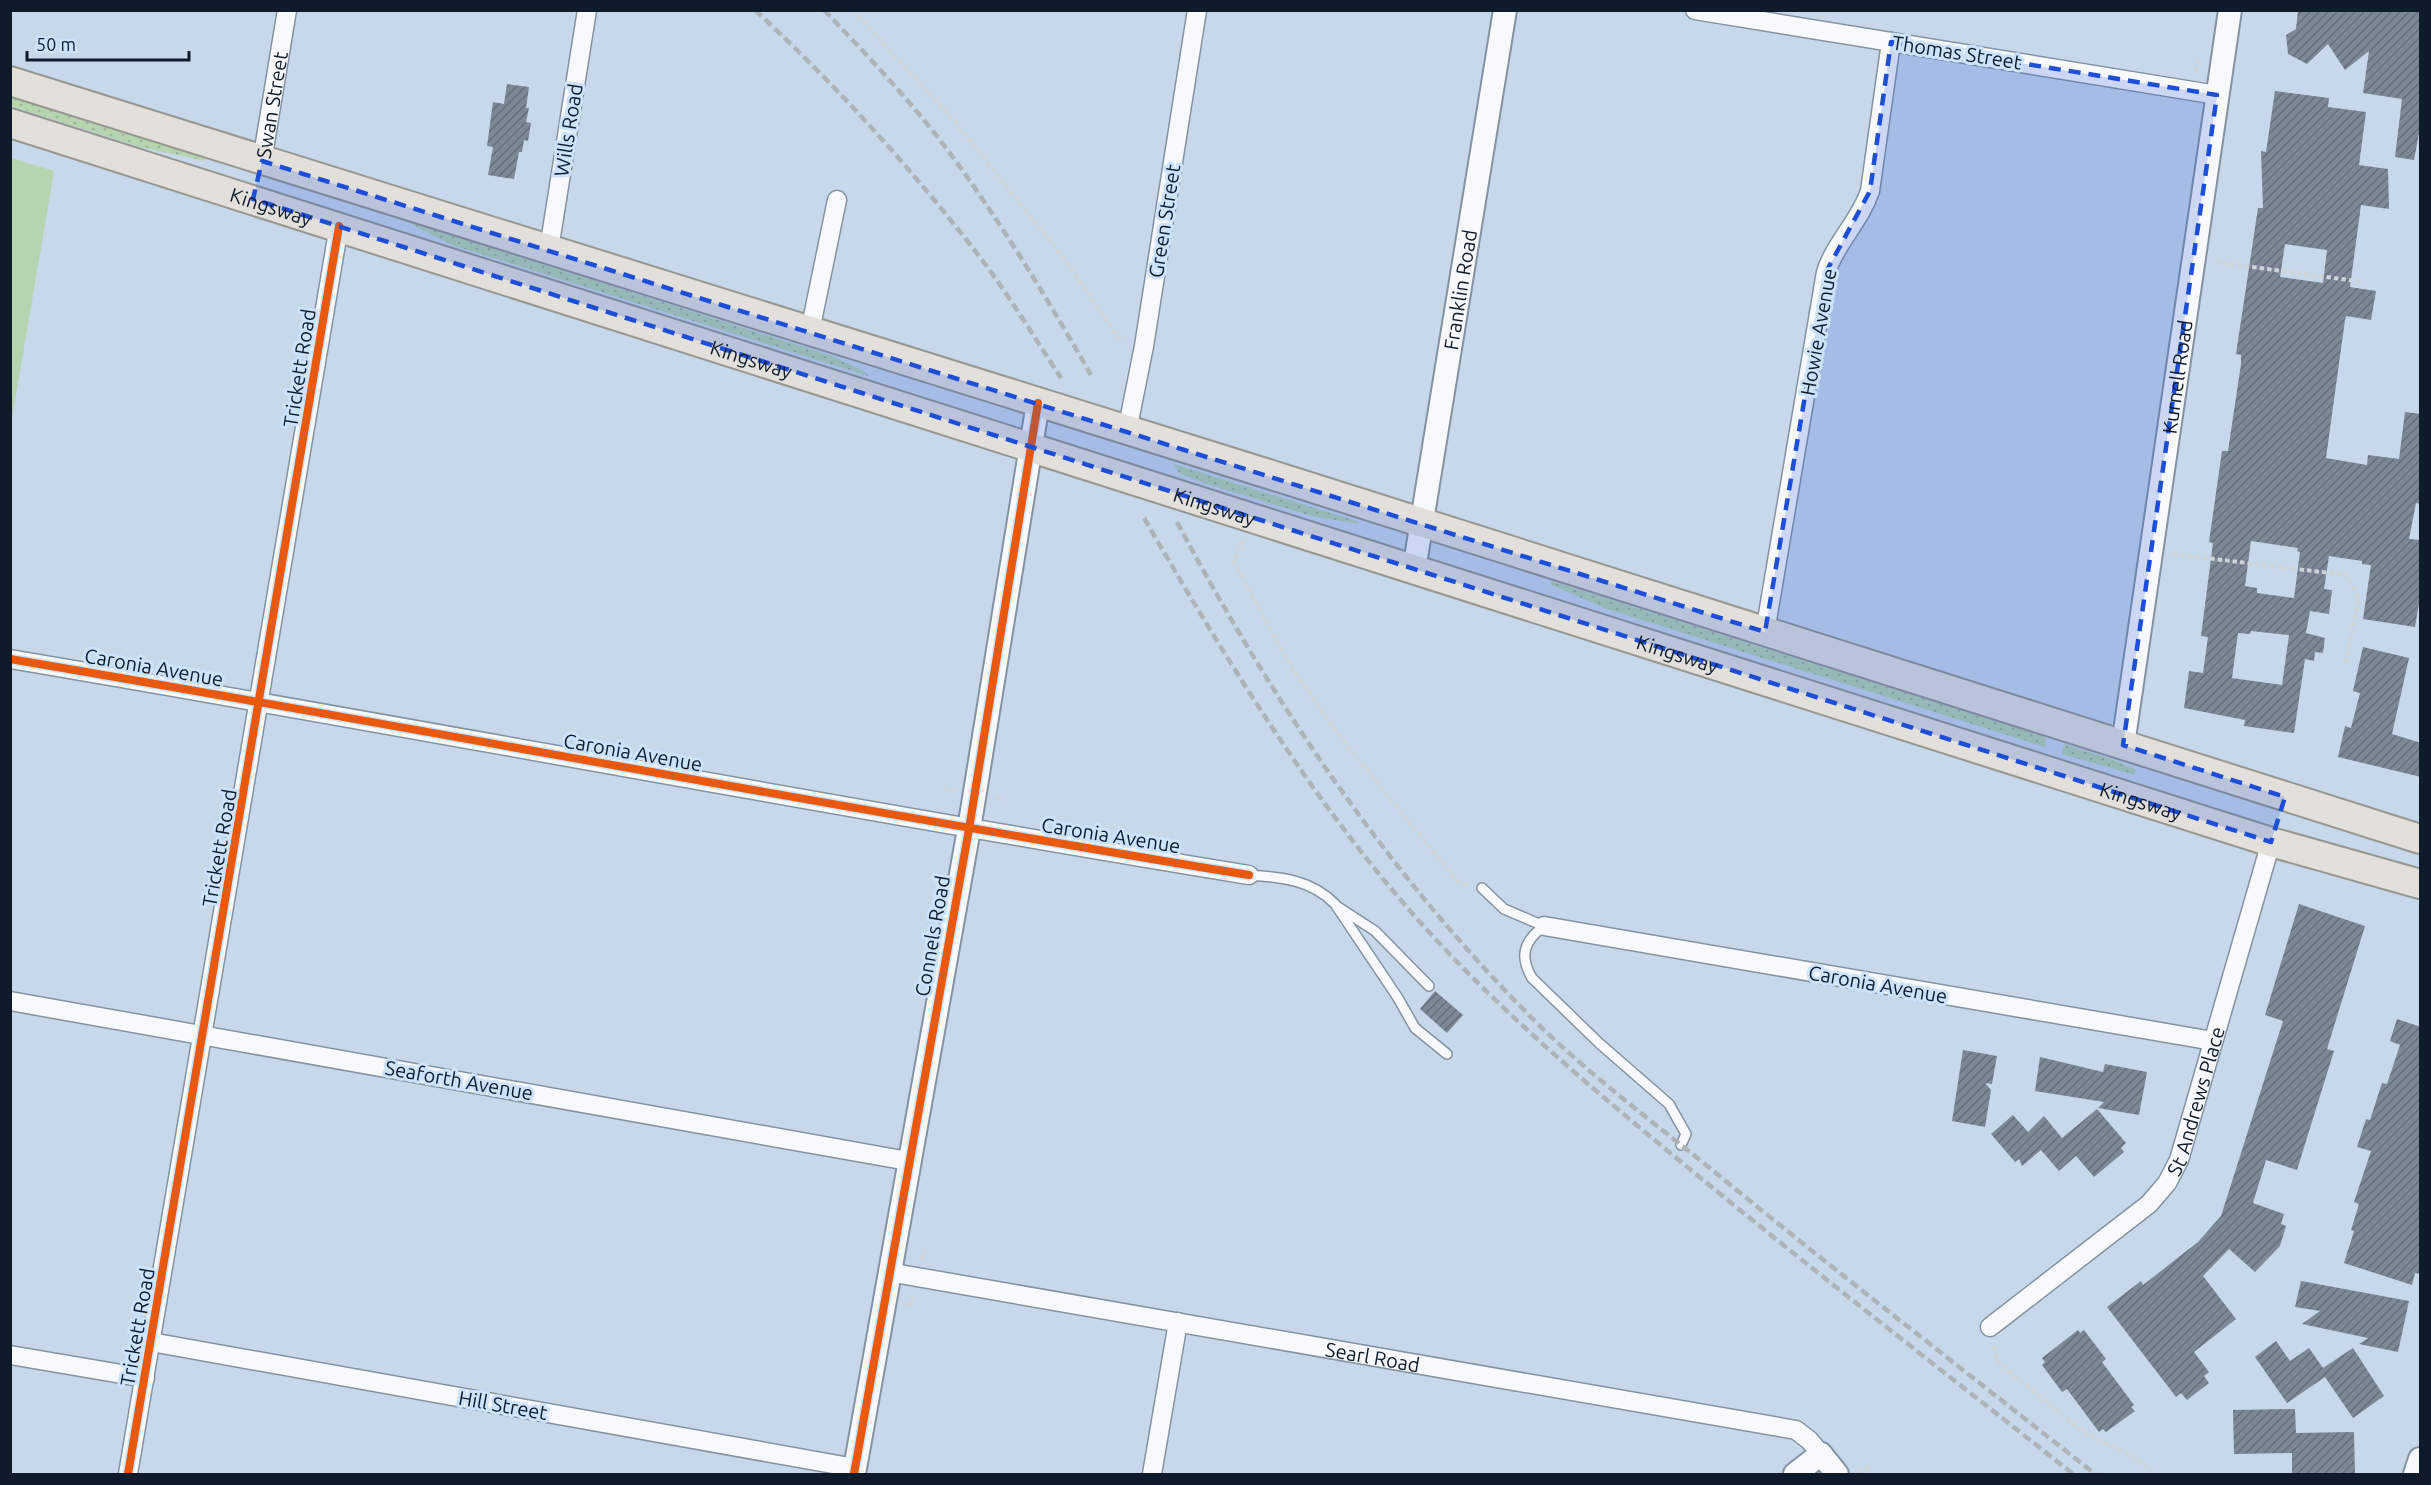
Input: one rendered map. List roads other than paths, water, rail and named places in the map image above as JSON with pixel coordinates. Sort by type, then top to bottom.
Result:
[{"type":"main road","name":"Kingsway","points":[[10,81],[2421,839]]},
{"type":"main road","name":"Kingsway","points":[[10,123],[2271,842],[2421,884]]},
{"type":"main road","name":"Swan Street","points":[[253,199],[262,161]]},
{"type":"main road","name":"St Andrews Place","points":[[2271,842],[2285,797]]},
{"type":"street","name":"Swan Street","points":[[262,161],[287,10]]},
{"type":"street","name":"Wills Road","points":[[549,249],[587,10]]},
{"type":"street","name":"Green Street","points":[[1127,431],[1144,346],[1197,10]]},
{"type":"street","name":"Franklin Road","points":[[1414,570],[1505,10]]},
{"type":"street","name":"Thomas Street","points":[[1695,10],[2217,95]]},
{"type":"street","name":"Kurnell Road","points":[[2123,745],[2230,10]]},
{"type":"street","name":"Howie Avenue","points":[[1765,632],[1826,272],[1836,248],[1862,212],[1870,191],[1891,42]]},
{"type":"street","points":[[810,331],[837,200]]},
{"type":"street","name":"Trickett Road","points":[[128,1474],[261,701],[339,226]]},
{"type":"street","name":"Connels Road","points":[[854,1471],[969,829],[1038,403]]},
{"type":"street","name":"Caronia Avenue","points":[[10,659],[261,701],[969,829],[1249,875]]},
{"type":"street","name":"St Andrews Place","points":[[1990,1327],[2149,1204],[2167,1183],[2179,1160],[2271,842]]},
{"type":"street","name":"Caronia Avenue","points":[[1544,926],[2213,1041]]},
{"type":"street","name":"Seaforth Avenue","points":[[10,1001],[908,1161]]},
{"type":"street","name":"Searl Road","points":[[888,1272],[1796,1430],[1809,1440],[1837,1474]]},
{"type":"street","points":[[1152,1474],[1178,1322]]},
{"type":"street","name":"Hill Street","points":[[151,1342],[854,1471]]},
{"type":"street","points":[[10,1355],[145,1378]]},
{"type":"street","points":[[1795,1474],[1821,1454]]},
{"type":"street","points":[[2415,1474],[2421,1459]]},
{"type":"lane","points":[[1249,875],[1274,876],[1315,887],[1335,904],[1375,931],[1429,986]]},
{"type":"lane","points":[[1482,888],[1493,902],[1504,909],[1544,926],[1531,936],[1525,946],[1526,967],[1532,978],[1599,1043],[1669,1104],[1686,1134],[1681,1144]]},
{"type":"lane","points":[[1335,904],[1398,998],[1415,1028],[1448,1054]]},
{"type":"railway","points":[[755,10],[844,98],[927,191],[990,271],[1061,378]]},
{"type":"railway","points":[[824,10],[902,94],[946,148],[1022,259],[1091,375]]},
{"type":"railway","points":[[1144,518],[1234,668],[1298,766],[1368,860],[1438,942],[1545,1046],[1659,1143],[1790,1251],[2073,1474]]},
{"type":"railway","points":[[1177,522],[1250,652],[1332,777],[1422,896],[1522,1008],[1611,1089],[2095,1474]]}]
